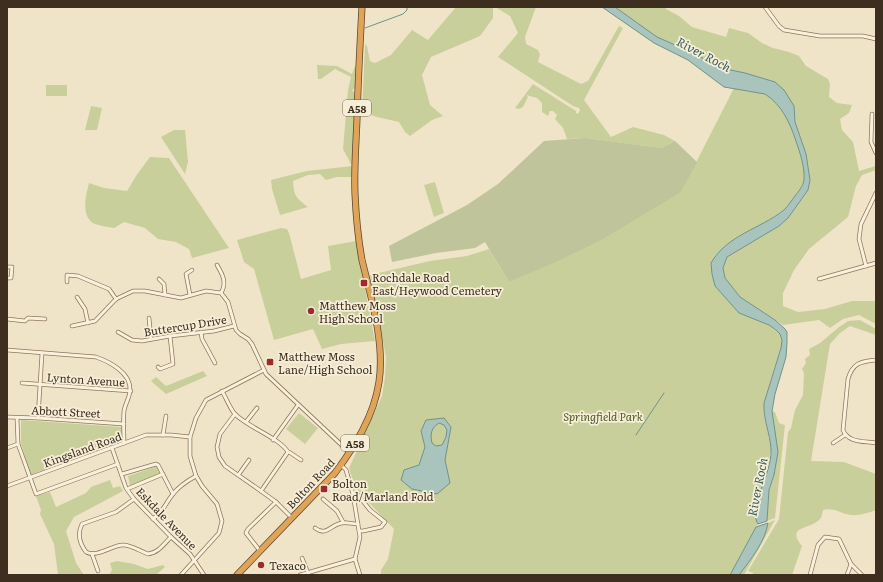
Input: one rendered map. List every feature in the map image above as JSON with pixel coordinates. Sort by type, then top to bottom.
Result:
[{"type":"highway","name":"Bolton Road","points":[[237,575],[335,474],[364,427],[377,394],[380,372],[379,342],[359,243],[355,192],[355,158],[362,7]]},
{"type":"street","points":[[765,7],[779,26],[784,30],[820,36],[863,36],[876,40]]},
{"type":"street","points":[[872,114],[871,142],[876,153]]},
{"type":"street","points":[[866,266],[859,239],[861,224],[876,196]]},
{"type":"street","points":[[819,279],[876,263]]},
{"type":"street","points":[[217,265],[225,282],[221,294]]},
{"type":"street","points":[[7,266],[12,267],[11,278],[7,278]]},
{"type":"street","points":[[190,295],[186,274],[192,270]]},
{"type":"street","points":[[67,282],[67,275],[78,276],[109,289],[116,299]]},
{"type":"street","points":[[159,279],[164,284],[165,295]]},
{"type":"street","points":[[72,326],[95,321],[116,299],[133,291],[145,291],[181,298],[206,291],[221,294],[228,302],[234,326],[240,334],[248,339],[252,344],[266,374],[349,452]]},
{"type":"street","points":[[77,297],[85,309],[88,323]]},
{"type":"street","points":[[7,319],[25,321],[28,318],[45,319]]},
{"type":"street","points":[[148,318],[151,339]]},
{"type":"street","name":"Buttercup Drive","points":[[118,332],[132,340],[142,341],[214,331],[234,326]]},
{"type":"street","points":[[201,332],[202,339],[216,363]]},
{"type":"street","points":[[158,367],[160,369],[173,364],[170,336]]},
{"type":"street","points":[[7,350],[96,357],[110,362],[125,376],[130,386],[131,392],[124,410],[124,443]]},
{"type":"street","points":[[38,418],[42,353]]},
{"type":"street","points":[[876,360],[862,362],[850,372],[843,430],[845,435],[852,440],[876,442]]},
{"type":"street","points":[[181,575],[219,533],[222,521],[217,504],[196,476],[190,456],[190,437],[196,418],[206,400],[264,370]]},
{"type":"street","name":"Lynton Avenue","points":[[22,383],[131,392]]},
{"type":"street","points":[[222,391],[235,414],[301,460]]},
{"type":"street","points":[[273,440],[298,405]]},
{"type":"street","points":[[246,422],[257,408]]},
{"type":"street","points":[[235,414],[220,434],[217,447],[219,457],[225,466],[239,474],[276,502],[292,518]]},
{"type":"street","points":[[164,435],[166,416]]},
{"type":"street","name":"Abbott Street","points":[[7,417],[124,424]]},
{"type":"street","points":[[17,418],[18,444],[36,494],[118,464]]},
{"type":"street","name":"Kingsland Road","points":[[7,486],[146,435],[190,437]]},
{"type":"street","points":[[833,443],[845,435]]},
{"type":"street","points":[[7,448],[18,444]]},
{"type":"street","name":"Eskdale Avenue","points":[[112,448],[128,489],[134,499],[152,519],[190,554],[204,575]]},
{"type":"street","points":[[261,491],[288,452]]},
{"type":"street","points":[[239,474],[249,460]]},
{"type":"street","points":[[122,474],[156,464],[160,466],[172,494]]},
{"type":"street","points":[[341,465],[346,470],[354,494],[360,537],[355,559],[360,575]]},
{"type":"street","points":[[128,489],[163,474]]},
{"type":"street","points":[[152,519],[161,513],[172,494],[184,482],[196,476]]},
{"type":"street","points":[[354,494],[358,495],[370,510],[385,522],[381,527],[359,531]]},
{"type":"street","points":[[134,499],[116,512],[82,524],[79,531],[81,541],[86,552],[92,554],[119,545],[126,545],[151,554],[158,551],[171,537]]},
{"type":"street","points":[[323,499],[337,511],[343,522]]},
{"type":"street","points":[[260,552],[246,533],[248,529],[276,502]]},
{"type":"street","points":[[317,530],[323,532],[343,522],[358,524]]},
{"type":"street","points":[[810,575],[818,545],[825,537],[839,539],[851,564],[862,575]]},
{"type":"street","points":[[92,554],[98,571]]},
{"type":"street","points":[[302,558],[308,573]]},
{"type":"street","points":[[300,575],[355,559]]},
{"type":"street","points":[[847,575],[851,564]]},
{"type":"green space","points":[[456,7],[493,7],[493,18],[480,36],[431,57],[422,75],[430,105],[443,116],[432,120],[410,136],[405,132],[399,122],[362,112],[365,44],[367,46],[370,61],[375,63],[391,55],[412,30],[428,40]]},
{"type":"green space","points":[[495,7],[536,7],[525,37],[526,44],[538,50],[540,54],[538,62],[581,84],[588,81],[619,26],[623,28],[584,100],[611,137],[633,127],[664,135],[675,141],[661,148],[586,138],[567,139],[563,128],[555,119],[557,115],[553,111],[550,111],[548,116],[542,112],[542,103],[537,98],[526,95],[528,97],[523,107],[519,109],[515,108],[533,84],[576,111],[576,113],[578,114],[580,110],[498,57],[518,33],[510,16]]},
{"type":"green space","points":[[615,7],[665,7],[692,27],[726,37],[729,28],[748,33],[762,43],[773,48],[799,56],[806,66],[828,79],[830,84],[829,97],[837,103],[852,105],[849,113],[840,119],[842,130],[853,142],[859,171],[876,166],[876,170],[862,175],[856,186],[848,217],[809,249],[794,270],[783,293],[783,306],[798,312],[825,309],[852,301],[876,301],[876,324],[859,315],[843,319],[830,328],[819,320],[783,325],[740,297],[725,278],[723,268],[727,257],[779,226],[788,218],[808,190],[810,180],[806,154],[795,122],[794,106],[745,73],[721,68],[691,52],[657,37]]},
{"type":"green space","points":[[317,65],[337,66],[352,74],[356,66],[356,87],[352,90],[355,93],[352,177],[337,177],[326,180],[320,174],[308,175],[293,181],[296,196],[308,207],[280,215],[272,189],[271,180],[307,171],[352,166],[343,149],[348,90],[351,77],[335,69],[321,79],[318,79]]},
{"type":"green space","points":[[46,85],[67,85],[67,96],[46,96]]},
{"type":"green space","name":"Springfield Park","points":[[734,88],[764,94],[769,96],[779,105],[792,130],[802,157],[804,180],[799,192],[784,210],[731,242],[715,256],[715,286],[739,313],[769,325],[780,334],[782,340],[781,348],[770,382],[764,411],[771,449],[766,476],[758,497],[760,501],[756,516],[758,524],[730,575],[381,575],[381,570],[388,559],[394,529],[355,488],[349,468],[382,396],[385,377],[386,357],[370,275],[430,261],[467,256],[489,249],[509,282],[681,192]]},
{"type":"green space","points":[[91,106],[102,108],[97,130],[85,130]]},
{"type":"green space","points":[[174,130],[185,130],[188,162],[185,174],[161,137]]},
{"type":"green space","points":[[586,138],[661,148],[675,141],[697,162],[681,192],[603,239],[558,261],[509,282],[485,242],[475,248],[436,253],[392,262],[389,246],[467,205],[498,184],[544,141]]},
{"type":"green space","points":[[150,157],[169,158],[229,248],[192,258],[189,249],[176,242],[158,239],[145,228],[124,222],[114,228],[97,225],[90,221],[87,216],[85,205],[89,183],[104,188],[127,191]]},
{"type":"green space","points":[[435,182],[444,213],[434,217],[424,185]]},
{"type":"green space","points":[[281,228],[287,229],[289,233],[301,279],[331,270],[328,246],[356,241],[375,341],[341,344],[322,349],[313,329],[274,340],[254,269],[244,262],[237,240]]},
{"type":"green space","points":[[860,320],[876,329],[876,335],[850,326],[840,333],[830,344],[811,461],[844,462],[876,474],[876,510],[864,514],[854,515],[831,509],[823,510],[821,518],[811,525],[801,529],[796,534],[802,546],[792,575],[753,575],[753,573],[748,571],[779,519],[788,432],[791,428],[795,410],[803,395],[804,373],[802,369],[806,363],[805,359],[810,355],[809,349],[820,343],[848,321]]},
{"type":"green space","points":[[203,371],[207,376],[166,394],[151,381],[156,377],[166,386]]},
{"type":"green space","points":[[772,411],[775,412],[779,423],[785,425],[775,518],[767,521],[769,490],[774,475],[775,432]]},
{"type":"green space","points":[[299,413],[318,428],[305,444],[286,429]]},
{"type":"green space","points":[[21,420],[122,427],[121,443],[30,475],[21,443]]},
{"type":"green space","points":[[157,467],[159,473],[158,475],[130,486],[128,476]]},
{"type":"green space","points":[[110,480],[113,488],[120,486],[123,491],[74,517],[66,531],[76,563],[84,575],[58,575],[54,544],[40,514],[41,510],[36,496],[50,492],[56,507],[86,493],[91,487]]},
{"type":"green space","points":[[775,520],[744,575],[739,575],[761,544],[768,523]]},
{"type":"green space","points":[[117,561],[134,564],[148,569],[163,565],[165,567],[156,575],[109,575],[112,570],[110,563]]},
{"type":"water","points":[[602,7],[615,7],[657,37],[691,52],[721,68],[775,82],[784,90],[794,106],[795,122],[806,154],[810,180],[808,190],[788,218],[779,226],[727,257],[723,268],[725,278],[740,297],[775,320],[787,332],[786,357],[775,394],[772,411],[778,452],[774,475],[769,490],[767,521],[758,524],[756,516],[760,502],[758,497],[767,473],[771,455],[764,403],[781,348],[782,340],[780,334],[769,325],[739,313],[715,286],[711,263],[718,253],[735,239],[775,217],[787,207],[802,186],[804,180],[801,155],[794,134],[785,115],[771,98],[765,94],[724,87],[688,60],[654,43]]},
{"type":"water","points":[[444,418],[451,427],[445,460],[450,483],[437,494],[412,489],[401,480],[404,470],[419,465],[425,447],[421,431],[426,420]],"holes":[[[439,423],[444,425],[447,430],[446,437],[442,445],[436,446],[432,443],[432,432],[434,427]]]},
{"type":"water","points":[[768,523],[761,544],[748,563],[739,575],[730,575],[756,527]]},
{"type":"waterway","points":[[365,28],[403,14],[407,10],[407,7]]},
{"type":"waterway","points":[[636,435],[664,393]]},
{"type":"place","name":"Rochdale Road East/Heywood Cemetery","points":[[364,283]]},
{"type":"place","name":"Matthew Moss High School","points":[[311,311]]},
{"type":"place","name":"Matthew Moss Lane/High School","points":[[270,362]]},
{"type":"place","name":"Bolton Road/Marland Fold","points":[[324,489]]},
{"type":"place","name":"Texaco","points":[[261,565]]},
{"type":"water label","name":"River Roch","points":[[704,54]]},
{"type":"water label","name":"River Roch","points":[[757,487]]}]
